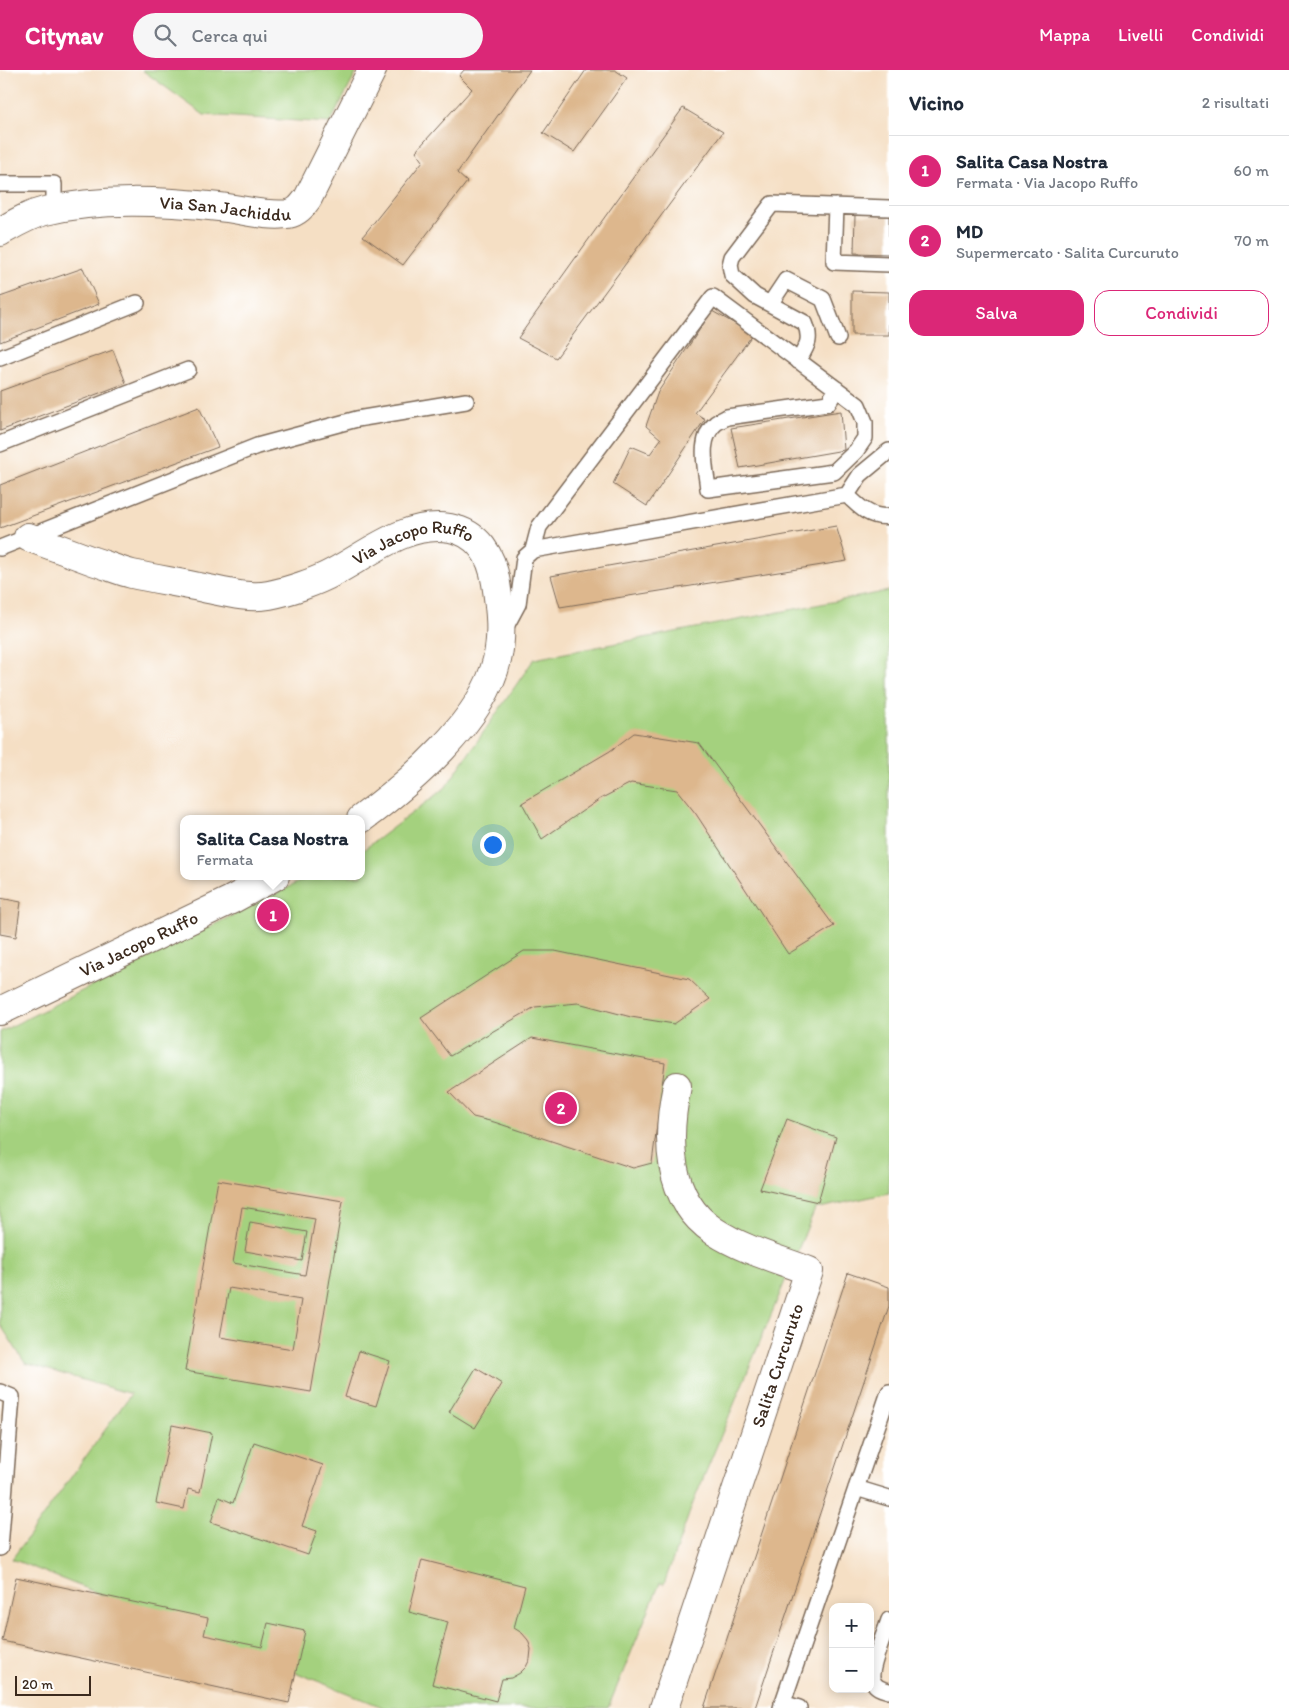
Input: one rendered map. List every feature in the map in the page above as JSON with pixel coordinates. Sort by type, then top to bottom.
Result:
[{"type":"street","name":"Via San Jachiddu","points":[[0,232],[26,218],[54,210],[96,204],[149,202],[200,205],[273,214],[288,214],[299,210],[308,198],[372,70]]},
{"type":"street","name":"Via Jacopo Ruffo","points":[[28,537],[132,574],[233,594],[266,596],[332,573],[403,534],[420,528],[437,526],[468,534],[482,546],[489,557],[495,574],[500,609],[500,637],[497,661],[478,705],[453,736],[427,765],[391,797],[365,816]]},
{"type":"street","name":"Via Jacopo Ruffo","points":[[0,1011],[231,900],[268,880]]},
{"type":"street","name":"Salita Curcuruto","points":[[664,1708],[809,1271],[737,1243],[714,1231],[698,1218],[684,1198],[672,1157],[670,1131],[677,1086]]},
{"type":"lane","points":[[0,184],[54,184],[54,210]]},
{"type":"lane","points":[[798,361],[808,343],[808,331],[805,323],[755,296],[732,275],[730,265],[732,257],[772,204],[889,208]]},
{"type":"lane","points":[[836,206],[834,262],[889,264]]},
{"type":"lane","points":[[770,304],[786,280],[823,299],[838,338]]},
{"type":"lane","points":[[533,550],[539,527],[712,297],[837,389],[858,405],[865,422],[865,438],[856,451],[834,472],[708,489],[704,447],[708,435],[716,423],[728,418],[828,403],[837,389]]},
{"type":"lane","points":[[0,358],[137,304]]},
{"type":"lane","points":[[0,444],[188,370]]},
{"type":"lane","points":[[0,548],[257,446],[357,419],[466,402]]},
{"type":"lane","points":[[500,637],[518,604],[524,558],[533,550],[847,495],[860,475],[889,451]]},
{"type":"lane","points":[[847,495],[858,506],[871,514],[882,518],[889,516]]},
{"type":"lane","points":[[0,1392],[12,1397],[0,1548]]},
{"type":"lane","points":[[799,1708],[782,1705],[889,1392]]},
{"type":"lane","points":[[856,1488],[889,1498]]},
{"type":"lane","points":[[889,1620],[873,1668],[872,1679],[876,1687],[889,1691]]},
{"type":"green space","points":[[142,70],[358,70],[330,123],[204,115]]},
{"type":"green space","points":[[889,591],[889,1193],[815,1209],[693,1503],[664,1584],[660,1583],[608,1708],[385,1708],[12,1559],[131,1394],[25,1363],[0,1324],[0,1032],[303,880],[365,880],[365,849],[445,788],[534,659]]},
{"type":"building","points":[[464,70],[530,70],[457,173],[467,182],[403,265],[363,236],[423,161],[416,151],[472,89],[459,76]]},
{"type":"building","points":[[586,70],[615,70],[627,78],[574,152],[543,133]]},
{"type":"building","points":[[683,108],[723,132],[556,358],[518,338]]},
{"type":"building","points":[[855,215],[889,216],[889,254],[854,253]]},
{"type":"building","points":[[83,268],[99,304],[0,342],[0,297]]},
{"type":"building","points":[[852,291],[889,292],[889,335],[852,335]]},
{"type":"building","points":[[712,311],[753,334],[695,413],[705,419],[647,506],[613,484],[631,446],[650,454],[661,439],[646,426],[658,392]]},
{"type":"building","points":[[113,350],[126,383],[0,431],[0,391]]},
{"type":"building","points":[[199,407],[218,447],[0,528],[0,485]]},
{"type":"building","points":[[841,411],[844,450],[740,468],[731,428]]},
{"type":"building","points":[[836,526],[847,561],[560,607],[551,576]]},
{"type":"building","points":[[634,733],[699,743],[834,926],[788,954],[696,814],[677,790],[631,783],[600,799],[542,839],[522,803],[610,751]]},
{"type":"building","points":[[0,898],[21,902],[16,937],[0,934]]},
{"type":"building","points":[[524,951],[555,951],[689,979],[710,999],[674,1024],[631,1017],[578,1003],[535,1007],[450,1056],[421,1018]]},
{"type":"building","points":[[532,1038],[665,1063],[652,1163],[633,1168],[494,1122],[473,1117],[449,1092]]},
{"type":"building","points":[[787,1119],[836,1137],[818,1202],[760,1189]]},
{"type":"building","points":[[218,1180],[343,1201],[311,1392],[185,1371]],"holes":[[[242,1207],[315,1219],[305,1275],[233,1263]],[[229,1288],[301,1300],[293,1349],[220,1337]]]},
{"type":"building","points":[[250,1222],[307,1232],[302,1261],[245,1251]]},
{"type":"building","points":[[848,1273],[889,1287],[889,1306],[755,1708],[704,1708]]},
{"type":"building","points":[[359,1351],[390,1361],[376,1406],[345,1397]]},
{"type":"building","points":[[476,1368],[502,1384],[475,1428],[449,1412]]},
{"type":"building","points":[[172,1425],[212,1433],[200,1492],[188,1489],[184,1509],[156,1503]]},
{"type":"building","points":[[254,1442],[323,1465],[302,1526],[317,1531],[308,1555],[211,1522],[219,1497],[233,1503]]},
{"type":"building","points":[[422,1560],[525,1586],[514,1628],[528,1640],[531,1649],[530,1659],[520,1673],[511,1678],[502,1679],[496,1701],[432,1684],[448,1622],[409,1612]]},
{"type":"building","points":[[16,1577],[208,1618],[204,1635],[262,1647],[268,1623],[305,1631],[289,1703],[2,1641]]},
{"type":"place","name":"Salita Casa Nostra","points":[[273,915]]},
{"type":"place","name":"MD","points":[[561,1108]]}]
